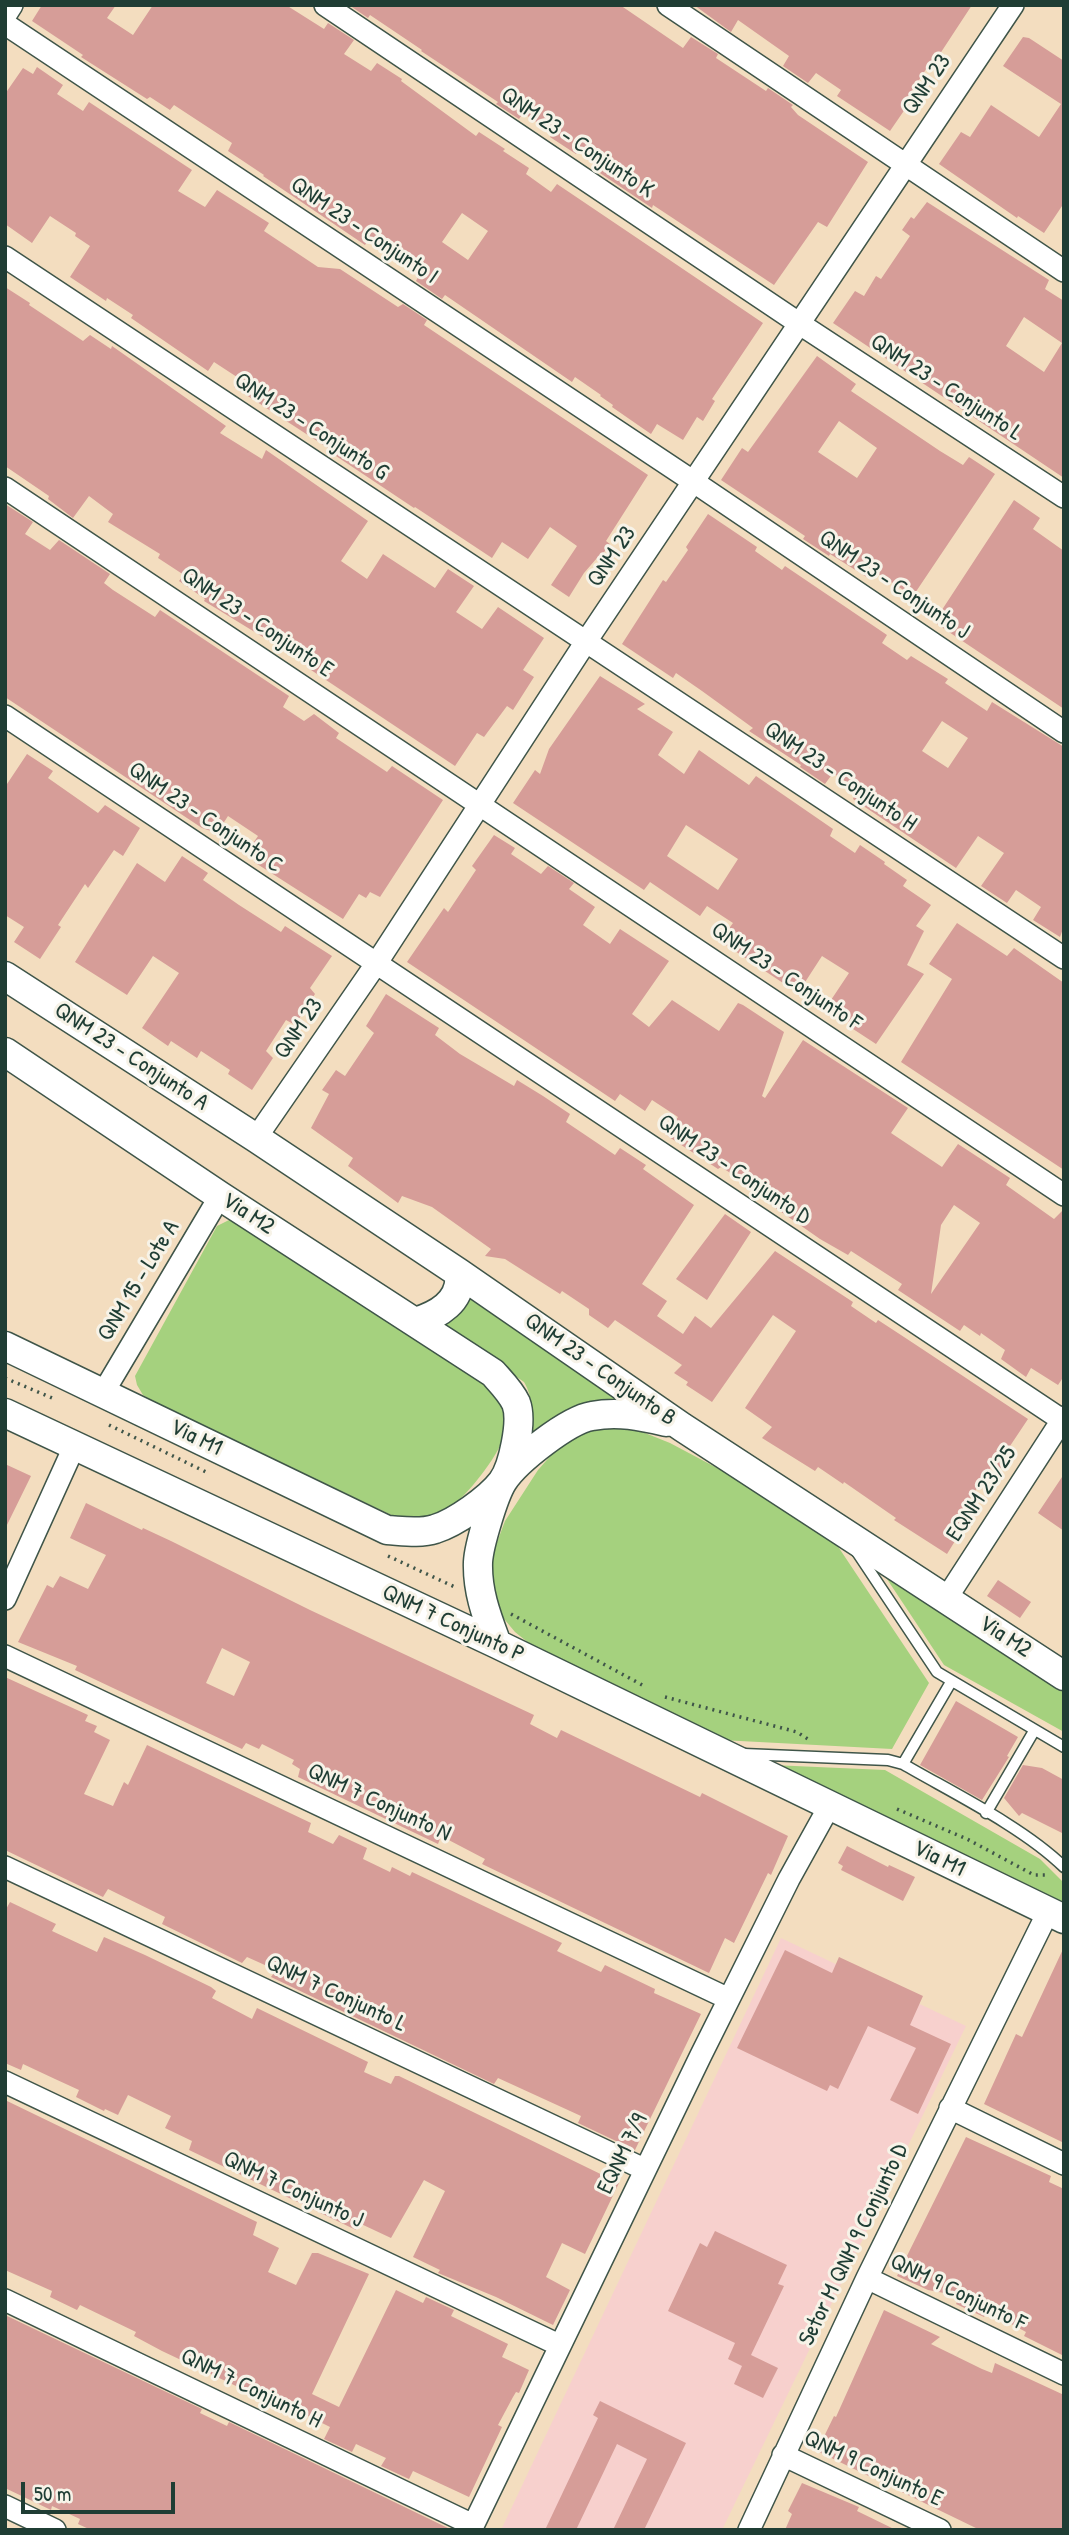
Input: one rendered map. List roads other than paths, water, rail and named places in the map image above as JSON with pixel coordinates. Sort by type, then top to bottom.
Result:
[{"type":"main road","name":"QNM 23 - Conjunto A","points":[[5,976],[256,1138]]},
{"type":"main road","name":"Via M2","points":[[5,1052],[220,1196],[493,1373],[507,1388],[516,1405],[517,1415],[515,1448],[503,1481]]},
{"type":"main road","name":"QNM 23 - Conjunto B","points":[[256,1138],[459,1273],[682,1427],[946,1599]]},
{"type":"main road","points":[[415,1322],[437,1314],[449,1303],[458,1292],[459,1273]]},
{"type":"main road","name":"Via M1","points":[[5,1346],[103,1393],[384,1541],[411,1532],[435,1529],[470,1510],[503,1481]]},
{"type":"main road","name":"QNM 7 Conjunto P","points":[[5,1413],[497,1644],[830,1805]]},
{"type":"main road","points":[[497,1644],[480,1598],[478,1563],[481,1540],[503,1481],[540,1444],[565,1427],[589,1416],[612,1413],[636,1415],[682,1427]]},
{"type":"main road","name":"Via M2","points":[[946,1599],[1064,1676]]},
{"type":"main road","name":"Via M1","points":[[830,1805],[1056,1916]]},
{"type":"street","points":[[5,16],[12,5]]},
{"type":"street","name":"QNM 23 - Conjunto K","points":[[325,5],[800,324]]},
{"type":"street","points":[[668,5],[1064,271]]},
{"type":"street","name":"QNM 23","points":[[256,1138],[376,964],[587,640],[1013,5]]},
{"type":"street","name":"QNM 23 - Conjunto I","points":[[5,24],[694,482]]},
{"type":"street","name":"QNM 23 - Conjunto G","points":[[5,257],[587,640]]},
{"type":"street","name":"QNM 23 - Conjunto L","points":[[800,324],[1064,497]]},
{"type":"street","name":"QNM 23 - Conjunto J","points":[[694,482],[1064,732]]},
{"type":"street","name":"QNM 23 - Conjunto E","points":[[5,488],[479,803]]},
{"type":"street","name":"QNM 23 - Conjunto H","points":[[587,640],[1064,958]]},
{"type":"street","name":"QNM 23 - Conjunto C","points":[[5,716],[376,964]]},
{"type":"street","name":"QNM 23 - Conjunto F","points":[[479,803],[1064,1195]]},
{"type":"street","name":"QNM 23 - Conjunto D","points":[[376,964],[1063,1419]]},
{"type":"street","name":"QNM 15 - Lote A","points":[[103,1393],[220,1196]]},
{"type":"street","name":"EQNM 23/25","points":[[946,1599],[1063,1419]]},
{"type":"street","points":[[5,1599],[74,1447]]},
{"type":"street","name":"QNM 7 Conjunto N","points":[[5,1656],[730,1998]]},
{"type":"street","name":"EQNM 7/9","points":[[472,2528],[644,2169],[789,1880],[830,1805]]},
{"type":"street","name":"QNM 7 Conjunto L","points":[[5,1867],[644,2169]]},
{"type":"street","name":"Setor M QNM 9 Conjunto D","points":[[749,2530],[867,2278],[1010,1985],[1056,1916]]},
{"type":"street","name":"QNM 7 Conjunto J","points":[[5,2082],[559,2345]]},
{"type":"street","points":[[950,2108],[1064,2164]]},
{"type":"street","name":"QNM 9 Conjunto F","points":[[867,2278],[1064,2374]]},
{"type":"street","name":"QNM 7 Conjunto H","points":[[5,2300],[472,2528]]},
{"type":"street","name":"QNM 9 Conjunto E","points":[[783,2455],[940,2530]]},
{"type":"street","points":[[5,2506],[55,2530]]},
{"type":"lane","points":[[844,1533],[937,1672],[1064,1747]]},
{"type":"lane","points":[[902,1764],[951,1682]]},
{"type":"lane","points":[[986,1813],[1034,1731]]},
{"type":"lane","points":[[720,1753],[888,1760],[902,1764],[1050,1854],[1059,1870]]}]
